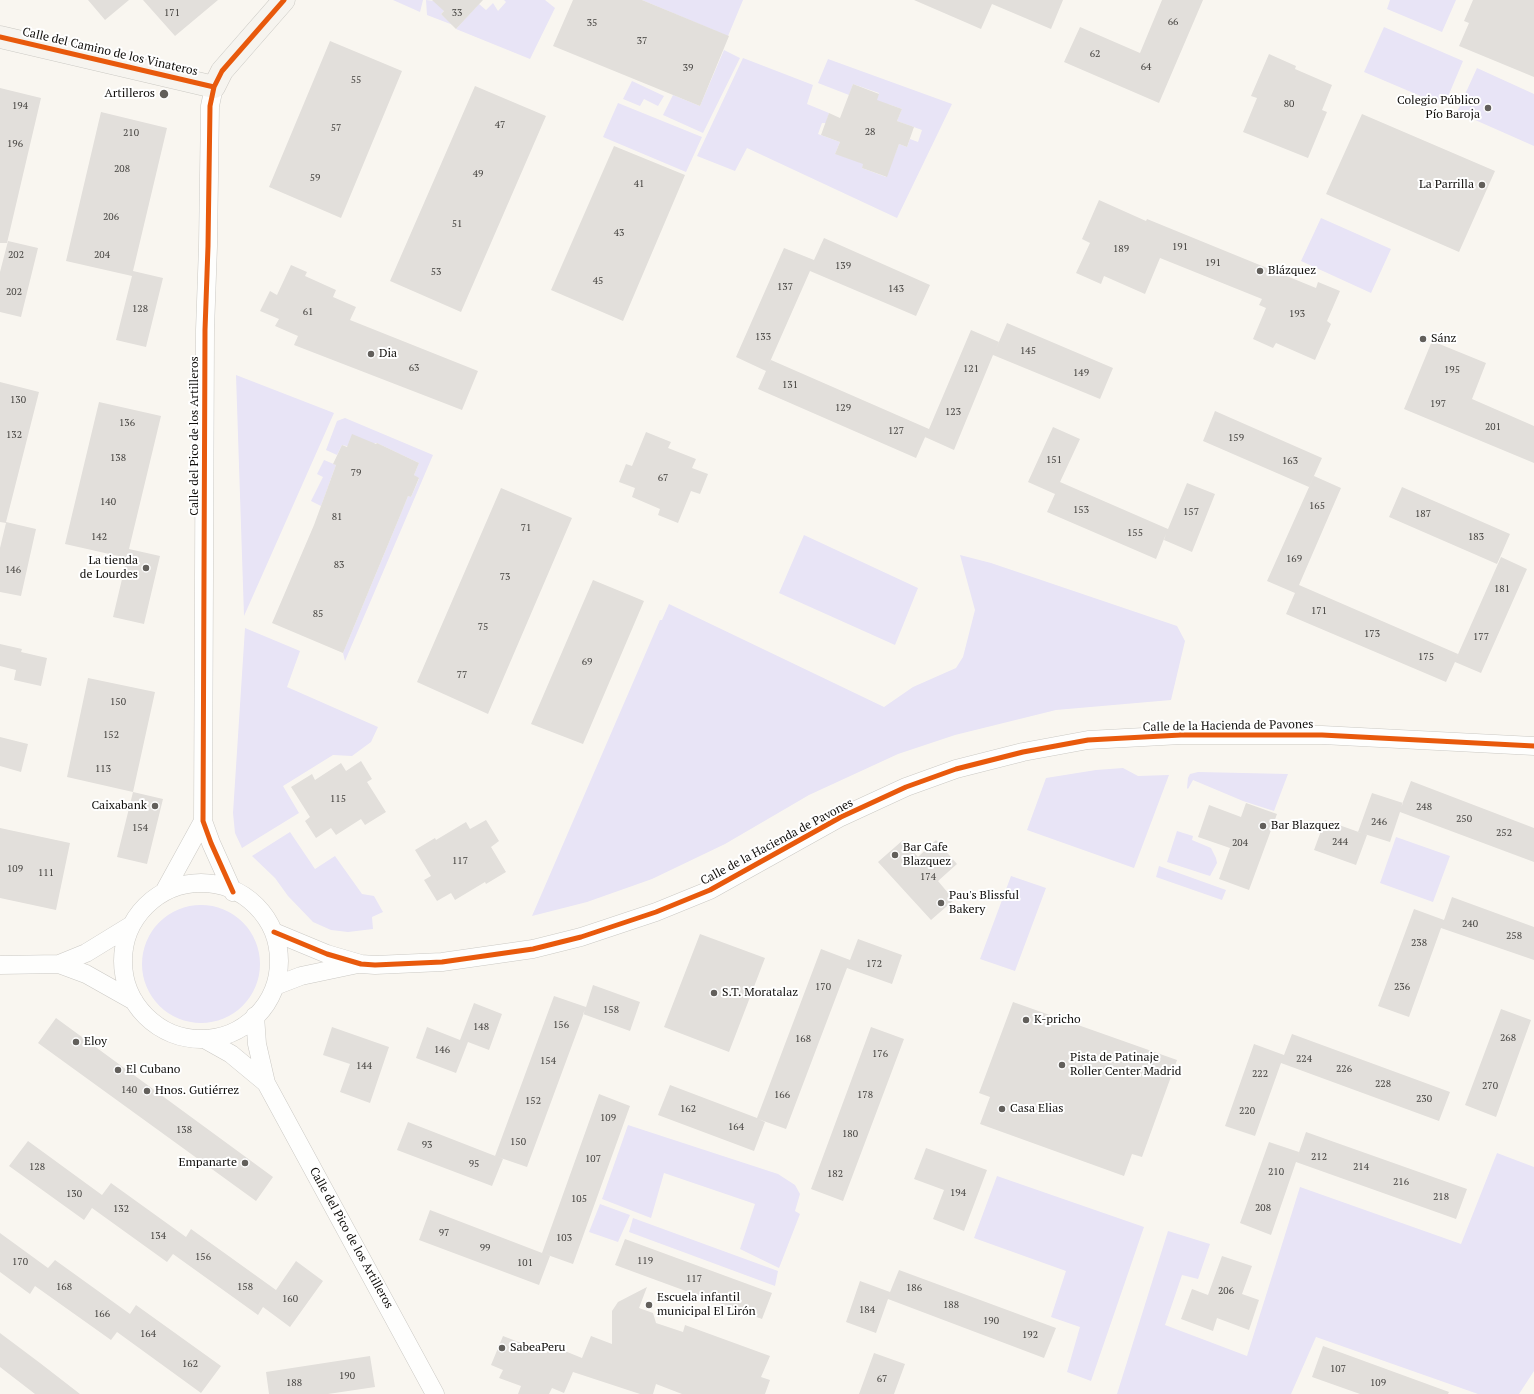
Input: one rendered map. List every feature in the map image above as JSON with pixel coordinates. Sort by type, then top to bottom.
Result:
[{"type":"street","name":"Calle del Pico de los Artilleros","points":[[233,892],[210,843],[203,821],[205,330],[210,106],[214,87],[222,71],[284,0]]},
{"type":"street","name":"Calle del Camino de los Vinateros","points":[[0,37],[214,87]]},
{"type":"street","name":"Calle de la Hacienda de Pavones","points":[[274,986],[301,976],[361,964],[442,962],[508,954],[581,937],[656,912],[710,890],[841,817],[906,787],[956,769],[1030,751],[1088,740],[1142,736],[1225,735],[1322,735],[1534,746]]},
{"type":"street","name":"Calle del Pico de los Artilleros","points":[[164,892],[203,821]]},
{"type":"street","points":[[199,883],[216,885],[233,892],[248,899],[268,922],[274,932],[279,950],[280,968],[274,986],[255,1016],[229,1033],[206,1040],[188,1038],[166,1032],[143,1015],[134,1001],[124,980],[122,964],[124,944],[130,926],[141,911],[164,892],[180,886],[199,883]]},
{"type":"street","points":[[0,965],[59,964],[86,953],[130,926]]},
{"type":"street","name":"Calle de la Hacienda de Pavones","points":[[274,932],[327,954],[361,964]]},
{"type":"street","points":[[59,964],[86,974],[134,1001]]},
{"type":"street","name":"Calle del Pico de los Artilleros","points":[[255,1016],[257,1044],[266,1083],[435,1394]]},
{"type":"street","name":"Calle del Pico de los Artilleros","points":[[206,1040],[231,1054],[266,1083]]},
{"type":"shaded area","points":[[393,0],[423,0],[420,12]]},
{"type":"shaded area","points":[[426,0],[451,3],[441,14],[453,25],[427,15]]},
{"type":"shaded area","points":[[504,0],[545,0],[555,8],[530,59],[456,29],[479,4],[486,10],[493,3],[498,11],[506,2]]},
{"type":"shaded area","points":[[642,0],[743,0],[728,36]]},
{"type":"shaded area","points":[[1390,0],[1456,0],[1442,32],[1387,9]]},
{"type":"shaded area","points":[[1384,27],[1463,61],[1444,106],[1364,72]]},
{"type":"shaded area","points":[[724,50],[740,58],[703,133],[663,115],[673,95],[700,106]]},
{"type":"shaded area","points":[[743,58],[813,85],[807,104],[829,113],[826,123],[822,123],[818,134],[840,142],[835,154],[866,157],[862,168],[886,177],[899,144],[907,147],[910,139],[918,142],[922,130],[897,121],[902,109],[888,104],[874,107],[879,93],[853,84],[849,95],[818,83],[828,59],[952,104],[897,218],[747,148],[735,171],[697,156]]},
{"type":"shaded area","points":[[1477,68],[1534,94],[1534,146],[1457,112]]},
{"type":"shaded area","points":[[632,81],[664,96],[658,106],[644,99],[640,106],[623,99]]},
{"type":"shaded area","points":[[618,103],[702,137],[686,172],[603,137]]},
{"type":"shaded area","points":[[1321,218],[1391,249],[1371,293],[1301,261]]},
{"type":"shaded area","points":[[236,375],[334,413],[244,616]]},
{"type":"shaded area","points":[[345,418],[433,455],[345,661],[343,653],[408,496],[411,497],[419,479],[414,475],[419,463],[377,443],[347,446],[342,445],[337,455],[326,450],[337,421]]},
{"type":"shaded area","points":[[324,460],[336,465],[321,506],[311,501],[323,477],[317,474]]},
{"type":"shaded area","points":[[804,535],[918,588],[895,645],[779,593]]},
{"type":"shaded area","points":[[960,555],[991,563],[1177,626],[1185,641],[1171,700],[1056,710],[955,735],[898,754],[809,795],[725,844],[652,879],[587,902],[532,916],[660,620],[662,620],[669,604],[884,707],[913,687],[956,668],[963,657],[975,610]]},
{"type":"shaded area","points":[[245,628],[300,651],[287,687],[378,727],[371,742],[352,756],[333,755],[283,786],[299,813],[242,848],[235,833],[233,813]]},
{"type":"shaded area","points":[[1123,768],[1138,776],[1169,775],[1134,868],[1027,830],[1046,778],[1096,770]]},
{"type":"shaded area","points":[[1198,772],[1288,774],[1274,811],[1243,801],[1193,780],[1188,789],[1188,778],[1190,774]]},
{"type":"shaded area","points":[[1177,831],[1193,836],[1192,840],[1211,848],[1217,863],[1210,876],[1167,862]]},
{"type":"shaded area","points":[[290,832],[315,869],[335,856],[362,894],[374,896],[383,912],[372,917],[373,929],[348,932],[331,930],[313,922],[288,896],[275,878],[252,856]]},
{"type":"shaded area","points":[[1396,837],[1450,856],[1433,902],[1380,883]]},
{"type":"shaded area","points":[[1159,866],[1226,890],[1222,900],[1156,877]]},
{"type":"shaded area","points":[[1011,876],[1046,888],[1015,971],[980,959]]},
{"type":"shaded area","points":[[201,905],[224,909],[243,922],[256,941],[260,964],[256,987],[243,1006],[224,1019],[201,1023],[178,1019],[159,1006],[146,987],[142,964],[146,941],[159,922],[178,909]]},
{"type":"shaded area","points":[[628,1125],[778,1174],[795,1185],[800,1194],[795,1211],[800,1214],[779,1268],[740,1249],[755,1204],[664,1173],[651,1218],[602,1199]]},
{"type":"shaded area","points":[[1497,1153],[1534,1167],[1534,1371],[1519,1394],[1478,1394],[1316,1337],[1291,1394],[1117,1394],[1168,1231],[1210,1244],[1198,1279],[1182,1275],[1165,1325],[1247,1356],[1300,1187],[1461,1244]]},
{"type":"shaded area","points":[[997,1176],[1144,1227],[1091,1381],[1067,1372],[1080,1327],[1051,1317],[1066,1271],[974,1238]]},
{"type":"shaded area","points":[[600,1204],[630,1215],[618,1242],[589,1232]]},
{"type":"shaded area","points":[[633,1218],[778,1271],[775,1286],[629,1232]]},
{"type":"building","points":[[88,0],[129,0],[105,20]]},
{"type":"building","points":[[143,0],[218,0],[175,36]]},
{"type":"building","points":[[432,0],[483,0],[456,29],[441,14],[444,11]]},
{"type":"building","points":[[573,0],[642,0],[729,36],[700,106],[553,46]]},
{"type":"building","points":[[914,0],[1063,0],[1051,29],[992,4],[981,29]]},
{"type":"building","points":[[1162,0],[1203,0],[1159,103],[1064,62],[1080,27],[1140,53]]},
{"type":"building","points":[[1473,0],[1534,0],[1534,77],[1459,46],[1469,23],[1464,21]]},
{"type":"building","points":[[330,41],[402,71],[341,218],[269,187]]},
{"type":"building","points":[[1269,54],[1296,66],[1295,69],[1332,85],[1322,110],[1327,112],[1308,158],[1243,132],[1257,98],[1251,96]]},
{"type":"building","points":[[853,84],[879,94],[877,100],[902,109],[897,121],[914,127],[907,147],[899,144],[887,177],[862,168],[863,164],[835,154],[840,142],[821,135],[829,113],[840,118]]},
{"type":"building","points":[[475,86],[546,116],[461,312],[390,281]]},
{"type":"building","points":[[0,88],[41,98],[7,243],[0,243]]},
{"type":"building","points":[[101,112],[167,128],[133,271],[163,278],[146,347],[116,340],[132,276],[66,261]]},
{"type":"building","points":[[1362,114],[1495,171],[1459,252],[1326,194]]},
{"type":"building","points":[[614,146],[685,175],[623,321],[551,290]]},
{"type":"building","points":[[1099,200],[1146,221],[1147,219],[1316,288],[1318,282],[1340,291],[1327,321],[1331,324],[1315,360],[1276,343],[1273,348],[1253,339],[1266,308],[1259,305],[1262,299],[1160,258],[1145,294],[1104,276],[1101,284],[1076,273],[1090,243],[1082,239]]},
{"type":"building","points":[[824,238],[930,285],[916,316],[810,271],[769,364],[771,360],[929,429],[971,330],[999,342],[1007,323],[1113,368],[1100,399],[993,355],[954,450],[925,437],[916,458],[758,389],[766,371],[736,357],[784,248],[814,260]]},
{"type":"building","points":[[8,241],[38,248],[21,317],[0,312],[0,272]]},
{"type":"building","points":[[291,265],[307,272],[305,276],[336,290],[333,297],[356,307],[350,320],[478,371],[462,410],[294,345],[298,336],[275,326],[279,319],[260,311],[270,291],[277,295]]},
{"type":"building","points":[[1432,341],[1486,363],[1472,399],[1534,426],[1534,463],[1404,409]]},
{"type":"building","points":[[0,382],[39,392],[6,522],[36,529],[21,596],[0,592],[0,548],[6,523],[0,522]]},
{"type":"building","points":[[99,402],[161,416],[129,549],[160,556],[144,624],[113,617],[127,558],[65,544]]},
{"type":"building","points":[[1215,411],[1322,458],[1309,487],[1203,441]]},
{"type":"building","points":[[1053,427],[1080,439],[1060,482],[1168,529],[1187,483],[1215,494],[1192,552],[1164,540],[1166,534],[1156,559],[1047,512],[1055,494],[1028,482]]},
{"type":"building","points":[[646,432],[671,442],[668,448],[696,459],[692,468],[708,474],[700,494],[691,491],[678,523],[658,515],[660,509],[632,497],[635,488],[619,482],[626,464],[632,466]]},
{"type":"building","points":[[352,434],[376,444],[377,443],[419,463],[414,475],[419,478],[411,497],[408,496],[343,653],[272,623],[314,525],[336,465],[333,464],[342,445],[347,447]]},
{"type":"building","points":[[1314,476],[1341,488],[1299,585],[1458,654],[1455,661],[1501,557],[1527,569],[1481,673],[1455,662],[1446,682],[1286,614],[1295,593],[1267,581]]},
{"type":"building","points":[[1402,487],[1510,534],[1497,564],[1389,517]]},
{"type":"building","points":[[501,488],[572,518],[488,714],[417,682]]},
{"type":"building","points":[[593,580],[644,601],[583,744],[531,724]]},
{"type":"building","points":[[0,644],[22,649],[21,652],[47,658],[41,686],[14,680],[16,670],[0,666]]},
{"type":"building","points":[[88,678],[155,692],[133,792],[67,777]]},
{"type":"building","points":[[0,737],[28,744],[21,772],[0,766]]},
{"type":"building","points":[[361,761],[372,779],[367,782],[386,812],[365,825],[361,819],[336,835],[331,828],[316,838],[305,821],[310,817],[291,787],[312,774],[315,780],[341,763],[346,771]]},
{"type":"building","points":[[1411,781],[1534,828],[1534,862],[1400,812],[1390,842],[1358,832],[1372,793],[1403,803]]},
{"type":"building","points":[[133,792],[163,799],[147,864],[117,857]]},
{"type":"building","points":[[1246,803],[1277,814],[1249,890],[1219,879],[1230,848],[1198,837],[1209,805],[1241,817]]},
{"type":"building","points":[[486,820],[499,841],[491,847],[506,872],[486,884],[485,882],[455,900],[451,893],[437,901],[424,880],[431,876],[415,850],[435,838],[436,840],[466,822],[470,829]]},
{"type":"building","points":[[1325,820],[1367,835],[1356,865],[1314,850]]},
{"type":"building","points":[[0,828],[70,843],[56,910],[0,898]]},
{"type":"building","points":[[903,840],[918,857],[936,840],[957,864],[938,881],[954,900],[931,920],[878,862]]},
{"type":"building","points":[[1452,897],[1534,927],[1534,960],[1441,928],[1409,1017],[1378,1006],[1414,909],[1444,920]]},
{"type":"building","name":"S.T. Moratalaz","points":[[700,934],[765,958],[729,1052],[664,1027]]},
{"type":"building","points":[[858,939],[902,955],[892,984],[847,968],[786,1129],[758,1119],[765,1122],[754,1151],[658,1115],[670,1085],[757,1118],[821,949],[850,960]]},
{"type":"building","points":[[593,985],[640,1002],[630,1031],[583,1014],[527,1167],[495,1156],[554,996],[586,1007]]},
{"type":"building","points":[[1013,1002],[1177,1060],[1142,1157],[1132,1154],[1124,1176],[980,1124],[990,1097],[979,1093]]},
{"type":"building","points":[[474,1003],[502,1014],[489,1050],[468,1042],[456,1073],[416,1058],[427,1027],[460,1040]]},
{"type":"building","points":[[1501,1009],[1531,1020],[1496,1117],[1465,1105]]},
{"type":"building","points":[[56,1018],[273,1177],[256,1201],[38,1043]]},
{"type":"building","points":[[332,1027],[389,1047],[370,1103],[340,1092],[350,1064],[323,1055]]},
{"type":"building","points":[[871,1027],[904,1039],[843,1201],[811,1189]]},
{"type":"building","points":[[1292,1034],[1450,1092],[1439,1121],[1281,1063],[1255,1136],[1225,1126],[1254,1044],[1284,1055]]},
{"type":"building","points":[[599,1094],[630,1106],[573,1264],[542,1253]]},
{"type":"building","points":[[408,1122],[503,1159],[492,1186],[397,1150]]},
{"type":"building","points":[[1306,1132],[1467,1189],[1456,1219],[1296,1162],[1271,1235],[1240,1223],[1269,1142],[1299,1152],[1297,1158]]},
{"type":"building","points":[[28,1141],[102,1195],[111,1183],[186,1237],[191,1229],[276,1290],[296,1261],[323,1281],[290,1327],[263,1307],[258,1315],[173,1254],[167,1262],[92,1208],[84,1220],[9,1166]]},
{"type":"building","points":[[926,1148],[987,1170],[964,1231],[933,1219],[944,1190],[914,1179]]},
{"type":"building","points":[[430,1210],[550,1256],[539,1285],[419,1240]]},
{"type":"building","points":[[0,1233],[48,1268],[55,1260],[130,1314],[136,1305],[221,1366],[201,1393],[117,1332],[111,1340],[35,1286],[30,1294],[0,1272]]},
{"type":"building","points":[[625,1239],[772,1293],[762,1319],[615,1265]]},
{"type":"building","points":[[1222,1256],[1252,1266],[1242,1294],[1259,1300],[1249,1330],[1217,1318],[1213,1331],[1181,1319],[1192,1289],[1208,1295]]},
{"type":"building","points":[[899,1270],[1056,1328],[1044,1358],[888,1299],[876,1333],[846,1322],[860,1281],[890,1292],[888,1297]]},
{"type":"building","points":[[647,1287],[639,1308],[653,1313],[656,1323],[683,1332],[685,1325],[770,1356],[761,1377],[770,1380],[765,1394],[682,1394],[656,1384],[653,1394],[640,1394],[573,1372],[564,1393],[552,1388],[549,1394],[518,1394],[521,1386],[499,1378],[503,1370],[491,1365],[503,1336],[547,1353],[550,1345],[582,1358],[591,1336],[612,1344],[612,1311],[618,1302]]},
{"type":"building","points":[[0,1333],[80,1394],[35,1394],[0,1367]]},
{"type":"building","points":[[1323,1346],[1449,1392],[1448,1394],[1360,1394],[1312,1377]]},
{"type":"building","points":[[874,1353],[905,1364],[894,1394],[859,1394]]},
{"type":"building","points":[[370,1356],[375,1387],[328,1394],[269,1394],[266,1372]]},
{"type":"cycle path","points":[[233,892],[203,821],[205,330],[210,106],[214,87],[222,71],[284,0]]},
{"type":"cycle path","points":[[0,37],[214,87]]},
{"type":"cycle path","points":[[274,932],[327,954],[361,964],[375,965],[442,962],[533,949],[581,937],[656,912],[710,890],[841,817],[906,787],[956,769],[1023,752],[1088,740],[1181,735],[1322,735],[1534,746]]},
{"type":"place","name":"Artilleros","points":[[164,94]]},
{"type":"place","name":"Colegio Público Pío Baroja","points":[[1488,108]]},
{"type":"place","name":"La Parrilla","points":[[1482,185]]},
{"type":"place","name":"Blázquez","points":[[1260,271]]},
{"type":"place","name":"Sánz","points":[[1423,339]]},
{"type":"place","name":"Dia","points":[[371,354]]},
{"type":"place","name":"La tienda de Lourdes","points":[[146,568]]},
{"type":"place","name":"Caixabank","points":[[155,806]]},
{"type":"place","name":"Bar Blazquez","points":[[1263,826]]},
{"type":"place","name":"Bar Cafe Blazquez","points":[[895,855]]},
{"type":"place","name":"Pau's Blissful Bakery","points":[[941,903]]},
{"type":"place","name":"S.T. Moratalaz","points":[[714,993]]},
{"type":"place","name":"K-pricho","points":[[1026,1020]]},
{"type":"place","name":"Eloy","points":[[76,1042]]},
{"type":"place","name":"Pista de Patinaje Roller Center Madrid","points":[[1062,1065]]},
{"type":"place","name":"El Cubano","points":[[118,1070]]},
{"type":"place","name":"Hnos. Gutiérrez","points":[[147,1091]]},
{"type":"place","name":"Casa Elias","points":[[1002,1109]]},
{"type":"place","name":"Empanarte","points":[[245,1163]]},
{"type":"place","name":"Escuela infantil municipal El Lirón","points":[[649,1305]]},
{"type":"place","name":"SabeaPeru","points":[[502,1348]]}]
